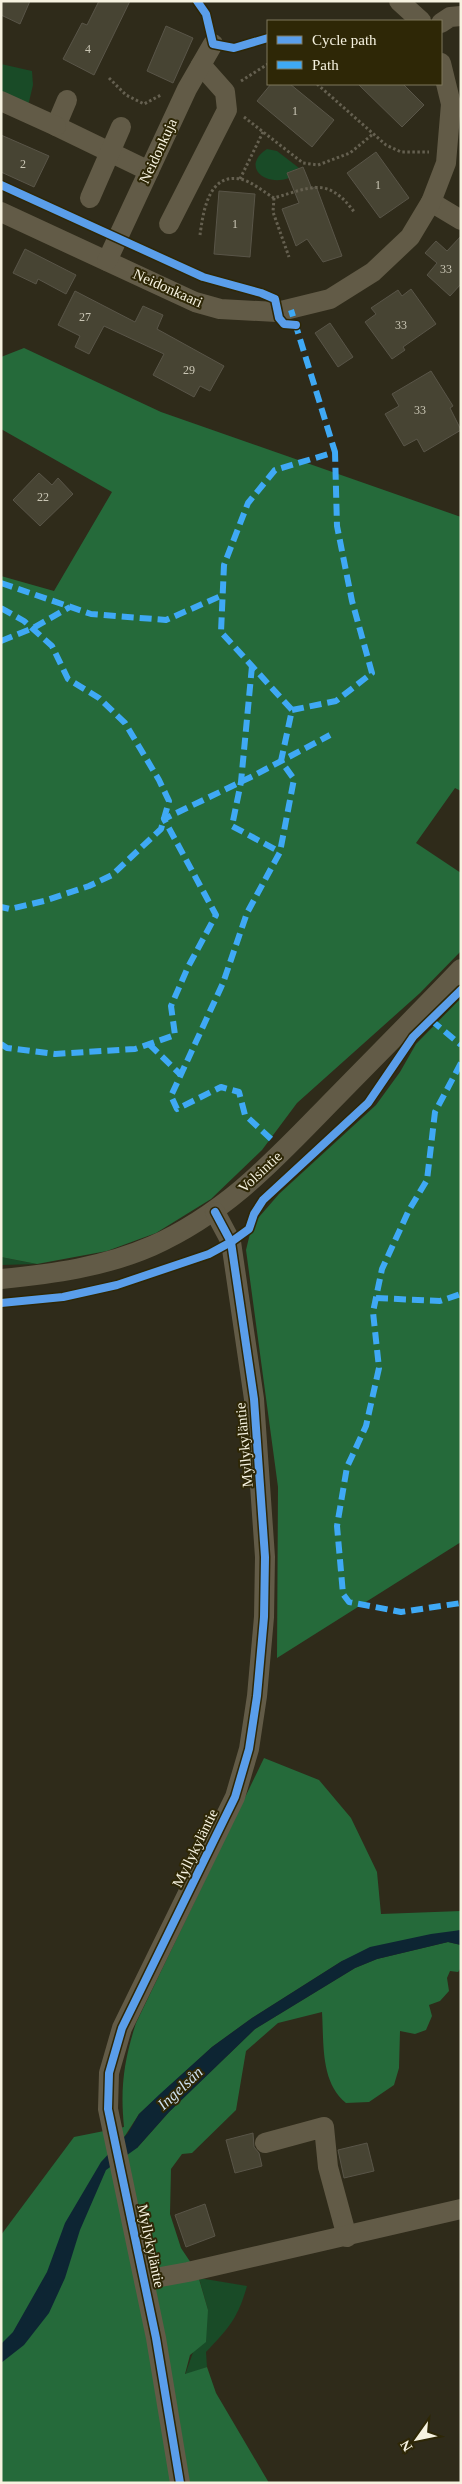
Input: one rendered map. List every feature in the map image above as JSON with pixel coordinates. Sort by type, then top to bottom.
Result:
[{"type":"street","points":[[399,1],[420,20]]},
{"type":"street","points":[[442,22],[450,17],[461,16]]},
{"type":"street","name":"Neidonkuja","points":[[107,261],[187,88],[213,44]]},
{"type":"street","points":[[169,224],[226,101],[201,65]]},
{"type":"street","name":"Neidonkaari","points":[[1,212],[195,302],[220,309],[278,312],[330,299],[373,272],[410,237],[431,202],[446,163],[451,104],[442,67]]},
{"type":"street","points":[[56,126],[67,100]]},
{"type":"street","points":[[1,101],[149,171]]},
{"type":"street","points":[[90,198],[122,127]]},
{"type":"street","points":[[431,202],[461,220]]},
{"type":"street","name":"Volsintie","points":[[1,1279],[73,1270],[121,1257],[152,1246],[215,1212],[262,1172],[461,969]]},
{"type":"street","name":"Myllykyläntie","points":[[180,2483],[166,2390],[107,2092],[113,2054],[138,1991],[186,1899],[235,1797],[248,1749],[257,1696],[264,1617],[265,1557],[254,1399],[231,1242],[215,1212]]},
{"type":"street","points":[[265,2143],[324,2127],[328,2167],[347,2237]]},
{"type":"street","points":[[144,2280],[347,2237],[461,2209]]},
{"type":"path","points":[[267,65],[226,101],[303,163],[318,165],[350,153],[373,134]]},
{"type":"path","points":[[109,78],[126,95],[144,104],[160,97],[164,91]]},
{"type":"path","points":[[318,85],[386,145],[400,152],[447,152]]},
{"type":"path","points":[[240,179],[263,132]]},
{"type":"path","points":[[200,235],[206,202],[211,192],[228,180],[240,179],[274,198],[312,187],[327,188],[336,192],[355,213]]},
{"type":"path","points":[[274,198],[273,212],[289,256]]},
{"type":"green space","points":[[1,64],[32,71],[33,85],[28,106],[1,95]]},
{"type":"green space","points":[[267,149],[277,151],[299,168],[287,173],[289,178],[271,180],[264,177],[256,168],[256,162],[259,155]]},
{"type":"green space","points":[[24,348],[161,412],[461,517],[461,791],[455,788],[416,843],[461,873],[461,951],[420,993],[297,1103],[262,1150],[211,1199],[156,1233],[107,1251],[37,1264],[1,1257],[1,576],[54,591],[112,492],[1,429],[1,357]]},
{"type":"green space","points":[[461,998],[461,1542],[277,1658],[278,1487],[246,1250],[252,1225],[279,1194],[376,1105],[400,1072],[416,1044]]},
{"type":"green space","points":[[1,1257],[37,1264],[1,1265]]},
{"type":"green space","points":[[264,1758],[319,1780],[351,1818],[377,1872],[381,1914],[461,1911],[461,1930],[342,1961],[252,2018],[212,2047],[139,2114],[123,2139],[137,2148],[169,2112],[255,2029],[355,1968],[377,1959],[448,1942],[461,1945],[461,1968],[458,1972],[450,1971],[447,1978],[449,1991],[440,2001],[429,2005],[432,2016],[426,2030],[415,2034],[400,2031],[399,2068],[394,2085],[369,2102],[346,2103],[332,2084],[325,2061],[322,2012],[278,2023],[246,2051],[236,2110],[192,2153],[182,2154],[171,2169],[170,2214],[181,2248],[197,2272],[208,2310],[206,2342],[190,2355],[185,2374],[207,2367],[216,2393],[269,2483],[1,2483],[1,2235],[74,2137],[124,2127],[122,2100],[124,2074],[128,2049],[136,2023]]},
{"type":"green space","points":[[199,2278],[247,2286],[232,2322],[206,2352],[207,2367],[185,2375],[208,2310]]},
{"type":"water","name":"Ingelsån","points":[[461,1930],[461,1945],[448,1942],[377,1959],[355,1968],[255,2029],[169,2112],[137,2148],[106,2170],[80,2230],[65,2278],[49,2313],[24,2345],[1,2363],[1,2344],[13,2332],[47,2272],[65,2223],[101,2162],[128,2133],[139,2114],[161,2093],[212,2047],[252,2018],[342,1961],[370,1947],[431,1934]]},
{"type":"building","points":[[1,1],[30,1],[20,24],[1,15]]},
{"type":"building","points":[[99,1],[130,1],[94,75],[63,59],[82,23],[87,25]]},
{"type":"building","points":[[166,26],[193,38],[173,83],[147,71]]},
{"type":"building","points":[[270,85],[291,85],[334,120],[312,147],[257,101]]},
{"type":"building","points":[[359,85],[404,85],[424,105],[402,127]]},
{"type":"building","points":[[1,135],[49,156],[34,187],[1,172]]},
{"type":"building","points":[[376,152],[409,198],[380,218],[347,173]]},
{"type":"building","points":[[303,167],[312,189],[316,186],[342,256],[323,262],[307,239],[296,246],[282,209],[299,203],[287,173]]},
{"type":"building","points":[[219,191],[255,194],[250,257],[214,254]]},
{"type":"building","points":[[461,236],[461,284],[450,296],[427,275],[437,263],[425,253],[436,241],[447,251]]},
{"type":"building","points":[[25,249],[76,275],[66,294],[38,279],[36,284],[13,273]]},
{"type":"building","points":[[411,289],[436,324],[403,347],[405,350],[392,359],[365,322],[376,314],[371,308],[398,290],[402,296]]},
{"type":"building","points":[[75,291],[135,322],[143,306],[163,315],[157,329],[224,366],[210,391],[200,386],[194,397],[153,375],[164,354],[104,326],[89,354],[75,347],[80,336],[58,325]]},
{"type":"building","points":[[330,323],[353,357],[338,367],[315,333]]},
{"type":"building","points":[[431,371],[453,406],[450,408],[461,430],[424,452],[417,439],[404,446],[385,414],[399,406],[392,394]]},
{"type":"building","points":[[39,473],[52,485],[58,478],[73,494],[40,526],[13,500]]},
{"type":"building","points":[[253,2133],[254,2147],[259,2153],[262,2166],[235,2173],[226,2140]]},
{"type":"building","points":[[367,2143],[374,2171],[344,2178],[338,2150]]},
{"type":"building","points":[[205,2204],[215,2236],[186,2247],[175,2215]]},
{"type":"marked path","points":[[271,1139],[245,1115],[239,1092],[221,1087],[177,1109],[171,1096],[223,983],[247,913],[280,852],[294,779],[281,761],[292,710],[221,632],[224,565],[248,503],[275,470],[335,452],[291,310]]},
{"type":"marked path","points":[[292,710],[336,701],[372,673],[352,601],[337,526],[335,452]]},
{"type":"marked path","points":[[1,583],[91,614],[166,620],[223,595]]},
{"type":"marked path","points":[[1,641],[33,628],[70,607]]},
{"type":"marked path","points":[[1,608],[24,621],[52,646],[68,679],[99,698],[125,723],[159,780],[169,801],[161,829],[112,875],[89,886],[44,901],[10,909],[1,907]]},
{"type":"marked path","points":[[252,666],[241,782],[232,826],[280,852]]},
{"type":"marked path","points":[[1,1044],[7,1048],[55,1054],[135,1049],[175,1035],[171,1006],[188,967],[216,915],[164,819],[253,776],[330,735]]},
{"type":"marked path","points":[[431,1020],[461,1045]]},
{"type":"marked path","points":[[149,1044],[181,1075]]},
{"type":"marked path","points":[[461,1063],[435,1112],[427,1180],[409,1210],[382,1269],[373,1312],[379,1368],[366,1426],[347,1467],[337,1526],[343,1594],[349,1602],[401,1612],[461,1603]]},
{"type":"marked path","points":[[376,1298],[440,1301],[461,1294]]},
{"type":"cycle path","points":[[197,1],[206,14],[213,44],[234,48],[267,38]]},
{"type":"cycle path","points":[[1,185],[203,277],[261,293],[275,299],[279,318],[284,324],[296,325]]},
{"type":"cycle path","points":[[1,1303],[63,1297],[117,1285],[209,1254],[231,1242],[249,1229],[254,1214],[263,1200],[368,1103],[413,1037],[461,990]]},
{"type":"cycle path","points":[[180,2483],[156,2338],[108,2109],[109,2073],[122,2028],[235,1797],[249,1749],[257,1696],[264,1617],[265,1557],[254,1399],[231,1242],[215,1212]]}]
